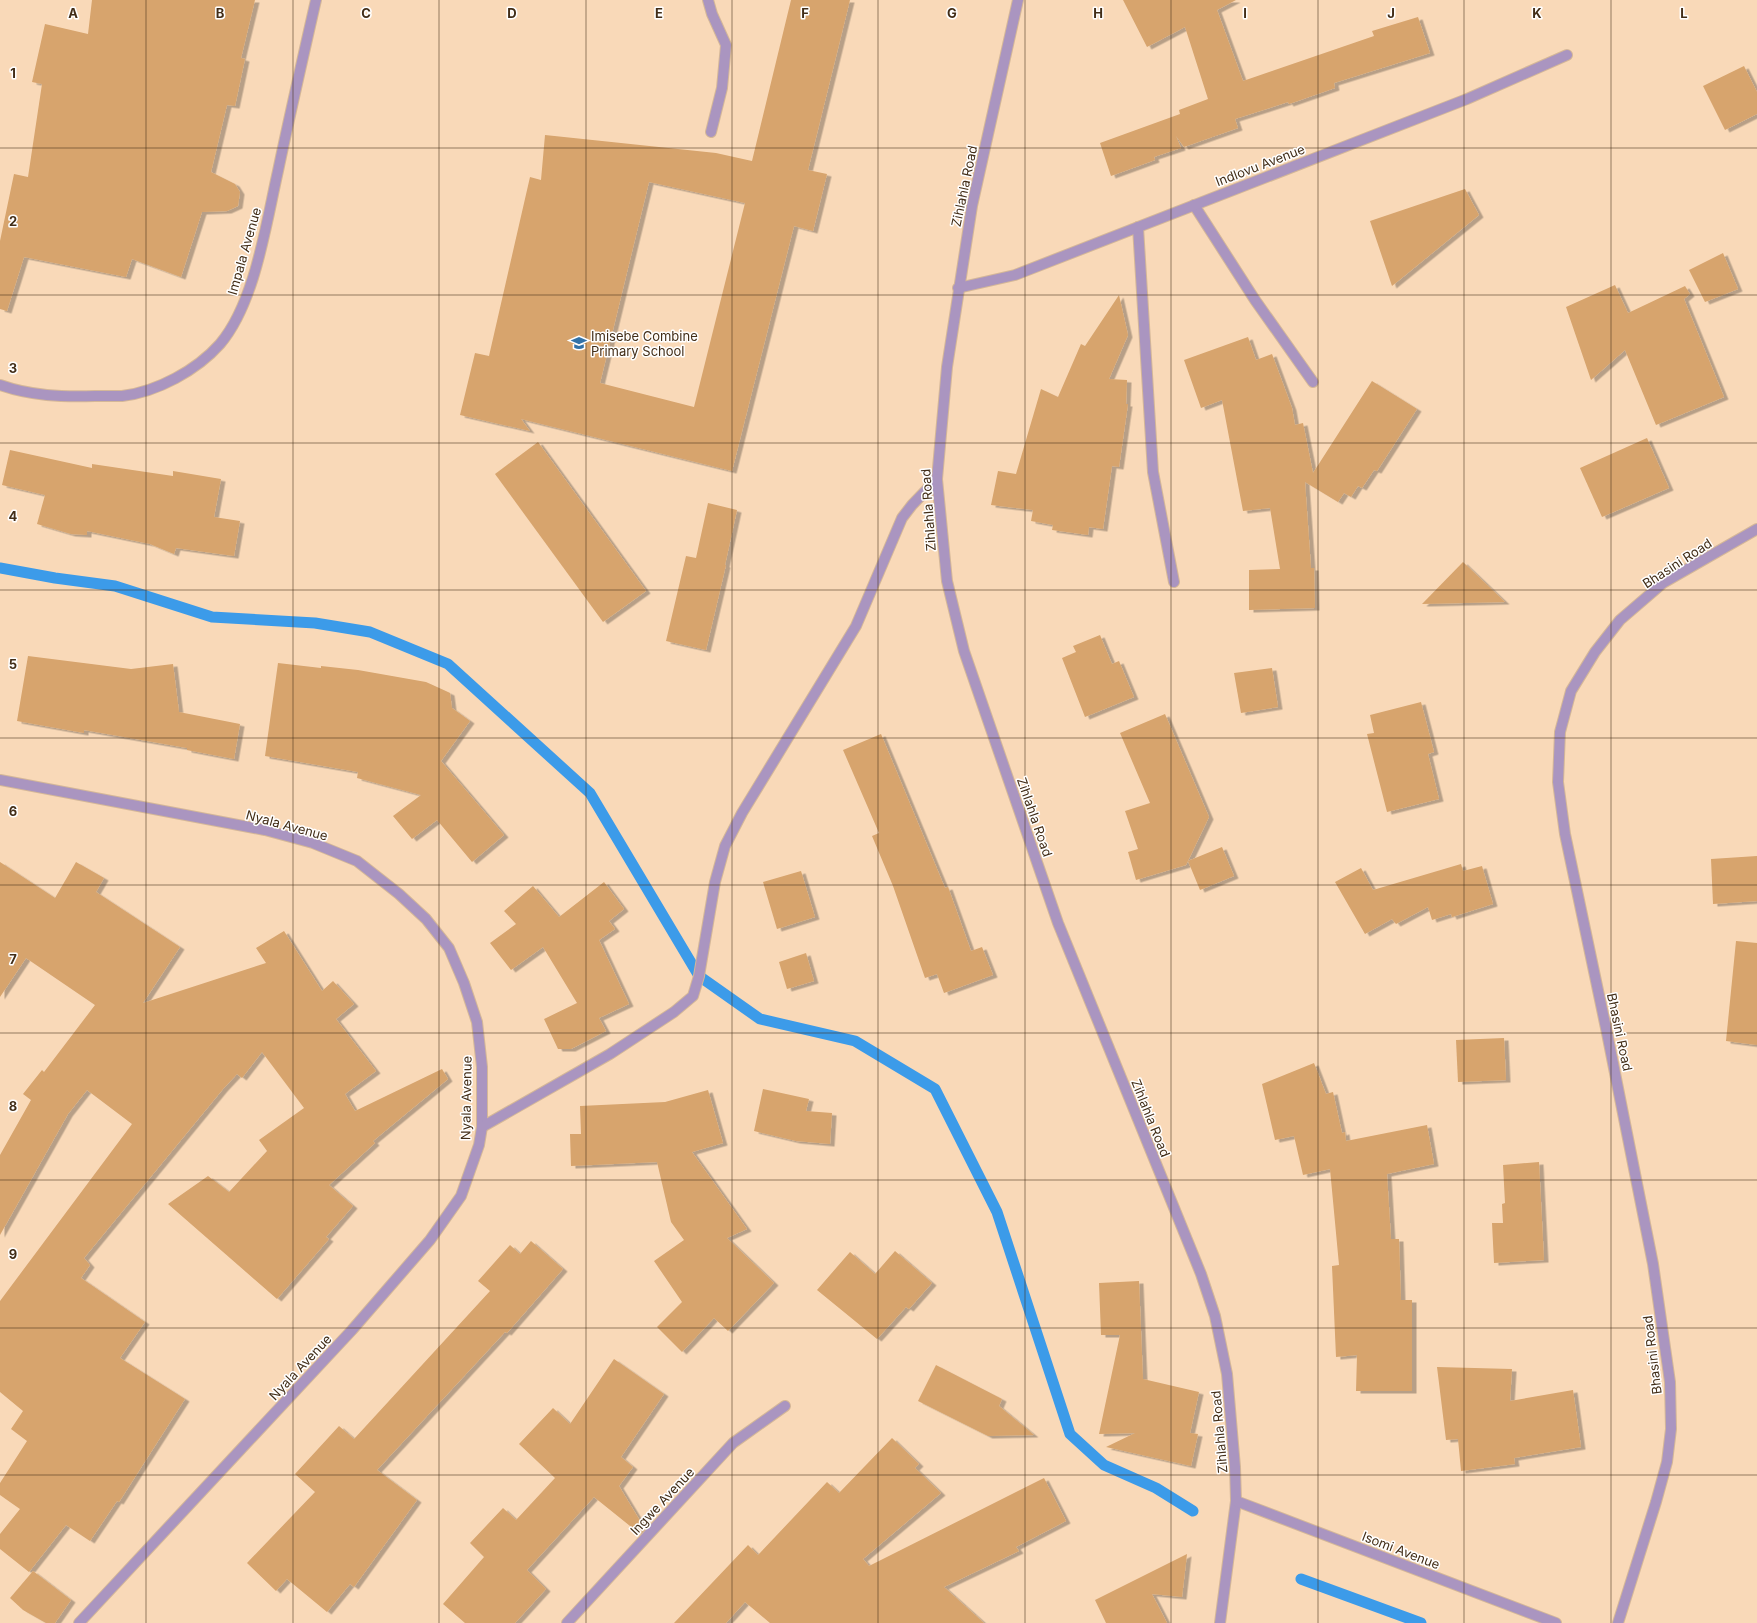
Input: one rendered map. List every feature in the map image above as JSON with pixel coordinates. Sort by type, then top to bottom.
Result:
[{"type":"street","name":"Impala Avenue","points":[[0,385],[16,391],[56,397],[124,396],[152,388],[177,376],[199,364],[220,344],[234,323],[250,286],[264,233],[316,0]]},
{"type":"street","points":[[708,0],[712,14],[726,45],[722,88],[712,132]]},
{"type":"street","name":"Zihlahla Road","points":[[1018,0],[972,206],[946,367],[937,479],[947,581],[964,651],[1058,923],[1198,1267],[1215,1316],[1227,1374],[1235,1467],[1236,1501],[1220,1623]]},
{"type":"street","name":"Indlovu Avenue","points":[[958,288],[1015,275],[1467,99],[1568,56]]},
{"type":"street","points":[[1194,205],[1255,300],[1313,382]]},
{"type":"street","points":[[1138,227],[1153,472],[1174,582]]},
{"type":"street","points":[[482,1127],[610,1054],[656,1024],[692,996],[699,976],[715,882],[725,846],[742,813],[856,626],[902,518],[912,505],[937,479]]},
{"type":"street","name":"Bhasini Road","points":[[1618,1623],[1667,1462],[1671,1429],[1670,1382],[1653,1264],[1607,1033],[1565,834],[1558,782],[1560,732],[1571,691],[1595,652],[1620,620],[1663,584],[1757,529]]},
{"type":"street","name":"Nyala Avenue","points":[[0,780],[265,830],[313,843],[357,861],[399,894],[426,920],[449,948],[464,983],[477,1022],[482,1067],[482,1127],[479,1145],[461,1196],[430,1240],[352,1330],[79,1623]]},
{"type":"street","name":"Ingwe Avenue","points":[[568,1623],[733,1443],[785,1406]]},
{"type":"street","name":"Isomi Avenue","points":[[1236,1501],[1556,1623]]},
{"type":"building","points":[[92,0],[255,0],[241,58],[245,59],[235,106],[227,105],[211,172],[235,184],[240,192],[238,206],[227,211],[202,212],[181,277],[132,259],[126,277],[24,257],[7,311],[0,309],[0,241],[14,174],[28,177],[42,84],[32,82],[45,24],[88,34]]},
{"type":"building","points":[[791,0],[850,0],[808,170],[827,174],[813,231],[794,226],[732,471],[521,419],[530,431],[460,415],[475,353],[489,356],[530,177],[541,180],[545,135],[716,153],[752,161]],"holes":[[[649,182],[745,203],[694,407],[600,383]]]},
{"type":"building","points":[[1123,0],[1236,0],[1217,10],[1243,81],[1374,36],[1372,31],[1418,17],[1430,53],[1334,83],[1335,88],[1289,104],[1288,102],[1235,119],[1238,128],[1184,147],[1176,136],[1181,148],[1154,157],[1155,160],[1111,176],[1100,143],[1180,114],[1179,110],[1208,99],[1185,27],[1147,47]]},
{"type":"building","points":[[1744,66],[1757,92],[1757,114],[1725,130],[1703,86]]},
{"type":"building","points":[[1465,189],[1479,215],[1392,286],[1370,221]]},
{"type":"building","points":[[1723,253],[1738,289],[1705,302],[1689,270]]},
{"type":"building","points":[[1615,285],[1628,313],[1685,286],[1690,294],[1684,299],[1724,397],[1656,425],[1625,350],[1591,380],[1566,307]]},
{"type":"building","points":[[1119,295],[1128,335],[1109,379],[1127,380],[1126,404],[1128,404],[1119,467],[1112,466],[1103,529],[1089,527],[1088,535],[1052,530],[1053,525],[1031,521],[1033,510],[991,505],[998,471],[1016,474],[1041,389],[1058,397],[1081,344],[1085,346]]},
{"type":"building","points":[[1248,337],[1256,360],[1272,354],[1292,408],[1295,425],[1303,423],[1313,473],[1372,381],[1417,409],[1377,471],[1374,470],[1362,488],[1358,486],[1351,497],[1344,493],[1338,502],[1305,482],[1311,568],[1314,568],[1315,608],[1249,610],[1249,570],[1280,569],[1270,508],[1243,511],[1222,400],[1201,408],[1184,360]]},
{"type":"building","points":[[1647,438],[1669,488],[1602,517],[1580,468]]},
{"type":"building","points":[[538,442],[646,591],[603,622],[495,474]]},
{"type":"building","points":[[10,450],[92,468],[92,464],[173,476],[173,471],[221,479],[214,517],[240,521],[234,556],[176,548],[174,554],[150,544],[87,531],[87,535],[71,534],[37,524],[45,495],[2,485]]},
{"type":"building","points":[[708,503],[737,510],[706,650],[666,641],[686,556],[696,558]]},
{"type":"building","points":[[1463,562],[1505,602],[1422,604]]},
{"type":"building","points":[[1100,635],[1112,664],[1119,661],[1134,697],[1085,717],[1062,658],[1076,652],[1073,646]]},
{"type":"building","points":[[28,656],[131,669],[173,664],[179,712],[240,724],[234,759],[187,750],[187,748],[84,730],[84,733],[17,721]]},
{"type":"building","points":[[278,663],[321,668],[321,666],[358,670],[426,682],[450,693],[452,708],[470,721],[441,761],[504,835],[472,862],[437,820],[412,839],[393,816],[421,795],[357,778],[358,772],[265,756]]},
{"type":"building","points":[[1272,668],[1278,707],[1241,713],[1234,673]]},
{"type":"building","points":[[1421,702],[1434,752],[1428,754],[1439,799],[1387,812],[1367,734],[1374,733],[1370,715]]},
{"type":"building","points":[[1165,714],[1209,817],[1186,865],[1136,880],[1128,852],[1138,849],[1125,811],[1150,803],[1120,733]]},
{"type":"building","points":[[881,734],[945,888],[948,887],[971,951],[982,947],[993,975],[944,993],[937,974],[925,978],[893,886],[872,836],[879,833],[843,750]]},
{"type":"building","points":[[1222,847],[1234,876],[1200,890],[1188,861]]},
{"type":"building","points":[[1757,856],[1757,901],[1713,904],[1711,859]]},
{"type":"building","points":[[0,862],[55,898],[76,862],[104,878],[96,892],[180,947],[143,1003],[266,963],[256,948],[284,931],[322,991],[333,981],[354,1004],[336,1019],[376,1071],[345,1094],[355,1111],[442,1069],[448,1079],[373,1141],[375,1143],[329,1185],[353,1206],[326,1237],[329,1239],[277,1299],[168,1204],[208,1176],[229,1192],[267,1151],[259,1140],[304,1108],[262,1052],[242,1078],[237,1074],[223,1089],[84,1258],[90,1265],[81,1278],[145,1322],[120,1358],[185,1399],[119,1502],[117,1501],[90,1541],[66,1525],[29,1572],[0,1549],[0,1534],[20,1509],[0,1495],[0,1483],[27,1441],[11,1429],[23,1411],[0,1392],[0,1301],[132,1124],[87,1090],[68,1114],[0,1235],[0,1155],[31,1100],[23,1094],[42,1070],[44,1072],[95,1005],[26,958],[0,997]]},
{"type":"building","points":[[1461,864],[1463,871],[1482,866],[1493,904],[1452,917],[1451,914],[1432,920],[1428,907],[1396,924],[1392,919],[1365,934],[1335,882],[1361,868],[1373,890]]},
{"type":"building","points":[[801,871],[815,917],[777,929],[763,882]]},
{"type":"building","points":[[604,882],[624,909],[609,921],[615,929],[599,940],[629,1004],[599,1018],[606,1031],[571,1049],[558,1049],[544,1019],[577,1003],[543,947],[511,970],[490,943],[516,924],[504,911],[533,886],[559,917]]},
{"type":"building","points":[[1736,941],[1757,943],[1757,1045],[1726,1041]]},
{"type":"building","points":[[806,953],[814,981],[787,989],[779,962]]},
{"type":"building","points":[[1504,1038],[1506,1080],[1458,1082],[1456,1040]]},
{"type":"building","points":[[1314,1063],[1326,1094],[1333,1092],[1342,1133],[1345,1132],[1346,1141],[1427,1125],[1434,1164],[1387,1174],[1391,1239],[1399,1239],[1401,1300],[1412,1300],[1412,1391],[1356,1391],[1357,1355],[1336,1357],[1332,1266],[1339,1265],[1330,1169],[1303,1175],[1294,1136],[1275,1140],[1262,1084]]},
{"type":"building","points":[[763,1089],[809,1099],[806,1111],[832,1113],[830,1144],[796,1141],[754,1131]]},
{"type":"building","points":[[708,1090],[723,1143],[692,1152],[747,1229],[727,1238],[774,1283],[728,1331],[714,1318],[682,1352],[657,1327],[682,1302],[654,1261],[684,1240],[671,1222],[657,1162],[571,1166],[570,1134],[581,1134],[580,1106],[665,1102]]},
{"type":"building","points":[[1539,1162],[1544,1260],[1494,1263],[1492,1223],[1503,1223],[1502,1204],[1505,1203],[1503,1165]]},
{"type":"building","points":[[531,1241],[563,1269],[507,1333],[505,1332],[377,1470],[417,1500],[354,1587],[350,1584],[327,1612],[287,1579],[276,1591],[247,1563],[315,1492],[295,1474],[339,1426],[354,1439],[490,1291],[478,1281],[510,1245],[520,1254]]},
{"type":"building","points":[[895,1251],[932,1283],[909,1309],[906,1307],[877,1339],[817,1290],[850,1252],[875,1274]]},
{"type":"building","points":[[1139,1281],[1143,1379],[1199,1392],[1190,1433],[1198,1434],[1191,1466],[1106,1447],[1135,1433],[1099,1434],[1120,1335],[1101,1335],[1099,1283]]},
{"type":"building","points":[[614,1359],[664,1394],[621,1457],[633,1467],[619,1486],[645,1529],[640,1534],[594,1497],[527,1570],[546,1589],[515,1623],[465,1623],[443,1604],[484,1557],[470,1543],[503,1508],[516,1520],[555,1478],[519,1444],[553,1408],[570,1424]]},
{"type":"building","points":[[936,1365],[1002,1399],[999,1406],[1034,1435],[988,1436],[918,1401]]},
{"type":"building","points":[[1437,1367],[1512,1369],[1510,1401],[1573,1390],[1581,1447],[1514,1458],[1515,1464],[1461,1471],[1458,1439],[1446,1440]]},
{"type":"building","points":[[892,1438],[919,1464],[915,1468],[941,1493],[863,1559],[869,1566],[1044,1478],[1066,1521],[1016,1547],[1019,1551],[944,1587],[984,1623],[770,1623],[745,1602],[726,1623],[674,1623],[748,1545],[758,1555],[827,1482],[839,1493]]},
{"type":"building","points":[[1187,1554],[1182,1597],[1152,1594],[1167,1623],[1106,1623],[1095,1600]]},
{"type":"building","points":[[33,1571],[71,1600],[55,1623],[46,1623],[23,1610],[10,1598]]},
{"type":"waterway","points":[[0,568],[55,578],[115,586],[212,617],[315,623],[370,632],[448,664],[590,793],[699,976],[760,1019],[855,1041],[935,1089],[997,1212],[1070,1434],[1104,1465],[1156,1488],[1193,1511]]},
{"type":"waterway","points":[[1301,1579],[1421,1623]]},
{"type":"place","name":"Imisebe Combine Primary School","points":[[579,343]]}]
